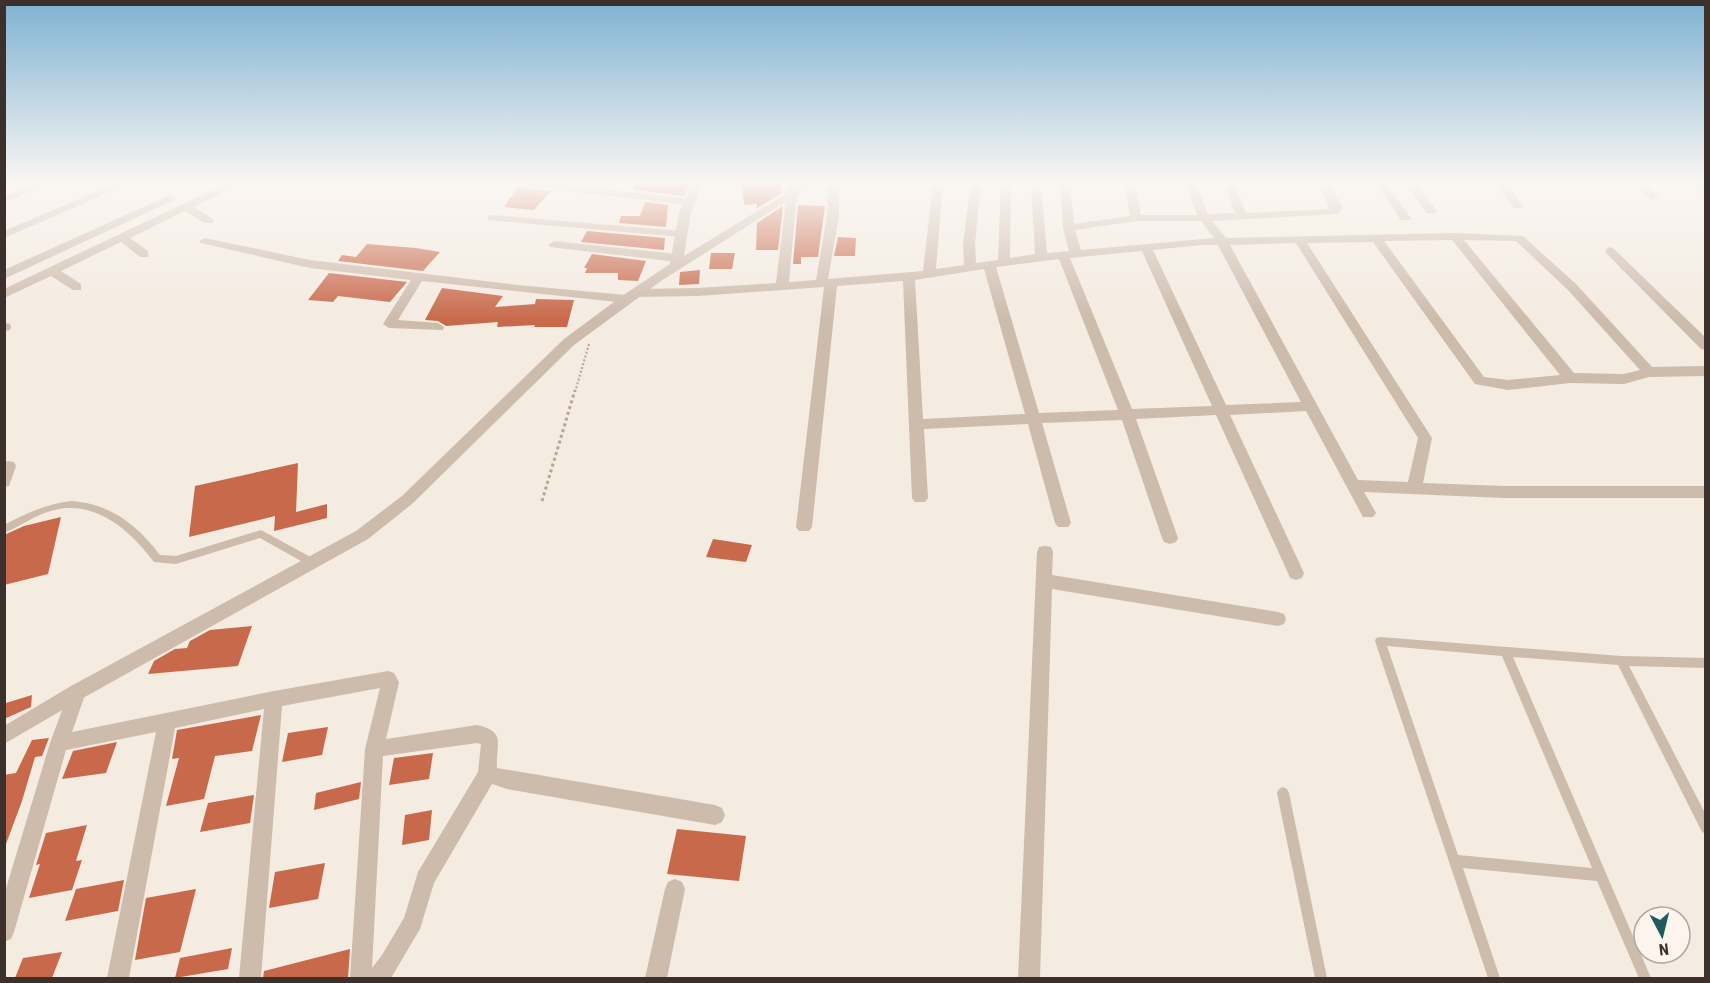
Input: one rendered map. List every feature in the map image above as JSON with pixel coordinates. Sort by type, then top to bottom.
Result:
[{"type":"street","points":[[4,236],[20,229]]},
{"type":"street","points":[[4,275],[103,229]]},
{"type":"street","points":[[4,294],[142,229]]},
{"type":"street","points":[[620,229],[681,234]]},
{"type":"street","points":[[676,262],[682,229]]},
{"type":"street","points":[[4,736],[76,692],[362,535],[407,500],[589,325],[676,262],[728,229]]},
{"type":"street","points":[[782,287],[787,229]]},
{"type":"street","points":[[804,527],[831,229]]},
{"type":"street","points":[[929,275],[934,229]]},
{"type":"street","points":[[970,267],[971,229]]},
{"type":"street","points":[[1004,262],[1005,229]]},
{"type":"street","points":[[1039,229],[1041,257]]},
{"type":"street","points":[[1069,229],[1069,254],[1170,538]]},
{"type":"street","points":[[1213,229],[1222,241],[1368,513]]},
{"type":"street","points":[[1455,236],[1570,378]]},
{"type":"street","points":[[205,241],[310,264],[419,277],[631,296],[909,277],[1041,257],[1222,241],[1455,236],[1519,238],[1572,287],[1649,372]]},
{"type":"street","points":[[123,238],[144,254]]},
{"type":"street","points":[[1376,238],[1480,381],[1508,385],[1570,378],[1624,379],[1649,372],[1706,371]]},
{"type":"street","points":[[1299,239],[1425,438],[1414,488]]},
{"type":"street","points":[[554,245],[676,262]]},
{"type":"street","points":[[1146,247],[1296,573]]},
{"type":"street","points":[[1610,251],[1706,346]]},
{"type":"street","points":[[989,264],[1064,523]]},
{"type":"street","points":[[52,271],[77,287]]},
{"type":"street","points":[[419,277],[389,324],[438,327]]},
{"type":"street","points":[[909,277],[920,498]]},
{"type":"street","points":[[916,424],[1311,406]]},
{"type":"street","points":[[4,482],[9,466]]},
{"type":"street","points":[[1354,486],[1504,492],[1706,492]]},
{"type":"street","points":[[1029,978],[1046,552]]},
{"type":"street","points":[[1045,581],[1278,619]]},
{"type":"street","points":[[59,743],[274,699],[388,680],[390,682],[374,748],[361,978]]},
{"type":"street","points":[[4,932],[76,692]]},
{"type":"street","points":[[250,978],[274,699]]},
{"type":"street","points":[[118,978],[167,721]]},
{"type":"street","points":[[374,748],[477,734],[486,736],[490,742],[487,762],[489,774],[425,879],[413,922],[390,963],[378,978]]},
{"type":"street","points":[[489,774],[507,780],[716,815]]},
{"type":"street","points":[[656,978],[675,889]]},
{"type":"lane","points":[[4,530],[56,506],[86,506],[121,518],[157,558],[165,561],[176,561],[261,534],[313,563]]},
{"type":"lane","points":[[1494,978],[1380,641],[1621,661],[1706,663]]},
{"type":"lane","points":[[1506,652],[1646,978]]},
{"type":"lane","points":[[1621,661],[1706,828]]},
{"type":"lane","points":[[1283,793],[1321,978]]},
{"type":"lane","points":[[1455,861],[1600,875]]},
{"type":"path","points":[[542,501],[592,334],[589,325]]},
{"type":"building","points":[[757,229],[780,229],[778,250],[756,250]]},
{"type":"building","points":[[796,229],[822,229],[818,257],[801,257],[801,264],[793,264]]},
{"type":"building","points":[[587,231],[665,238],[664,250],[581,242]]},
{"type":"building","points":[[838,237],[856,238],[855,256],[834,256]]},
{"type":"building","points":[[367,244],[440,252],[423,271],[338,261],[342,255],[356,257]]},
{"type":"building","points":[[711,253],[735,253],[732,269],[709,269]]},
{"type":"building","points":[[592,254],[646,261],[638,281],[618,280],[618,273],[585,273],[587,268],[584,268]]},
{"type":"building","points":[[700,270],[699,284],[679,285],[680,272]]},
{"type":"building","points":[[329,273],[407,282],[390,302],[338,296],[333,302],[308,300]]},
{"type":"building","points":[[442,288],[503,296],[495,307],[535,304],[536,299],[574,300],[567,327],[534,327],[535,325],[497,327],[498,322],[446,326],[438,321],[425,320]]},
{"type":"building","points":[[298,463],[296,512],[327,504],[327,518],[274,531],[275,516],[189,537],[195,486]]},
{"type":"building","points":[[61,517],[48,574],[4,585],[4,535],[24,526]]},
{"type":"building","points":[[713,539],[752,545],[746,562],[706,557]]},
{"type":"building","points":[[252,626],[238,666],[148,674],[154,661],[175,649],[187,648],[190,641],[210,630]]},
{"type":"building","points":[[32,695],[31,707],[4,719],[6,703]]},
{"type":"building","points":[[261,715],[252,751],[215,756],[204,799],[166,806],[179,758],[172,759],[177,730]]},
{"type":"building","points":[[328,727],[322,755],[282,762],[288,733]]},
{"type":"building","points":[[49,738],[42,756],[35,757],[22,801],[6,844],[4,844],[4,775],[16,773],[32,740]]},
{"type":"building","points":[[117,742],[106,773],[62,779],[73,751]]},
{"type":"building","points":[[433,753],[429,779],[389,785],[394,758]]},
{"type":"building","points":[[361,782],[359,799],[314,810],[316,793]]},
{"type":"building","points":[[254,795],[250,823],[200,832],[208,803]]},
{"type":"building","points":[[432,810],[429,840],[402,845],[405,815]]},
{"type":"building","points":[[87,825],[76,861],[82,860],[72,890],[29,898],[40,864],[36,865],[46,833]]},
{"type":"building","points":[[677,829],[746,836],[739,881],[667,874]]},
{"type":"building","points":[[325,863],[318,899],[269,908],[275,872]]},
{"type":"building","points":[[124,880],[118,911],[65,921],[76,889]]},
{"type":"building","points":[[196,889],[180,952],[135,960],[146,898]]},
{"type":"building","points":[[232,948],[228,969],[175,978],[180,958]]},
{"type":"building","points":[[350,949],[348,978],[263,978],[264,971]]},
{"type":"building","points":[[62,952],[52,978],[15,978],[23,958]]}]
